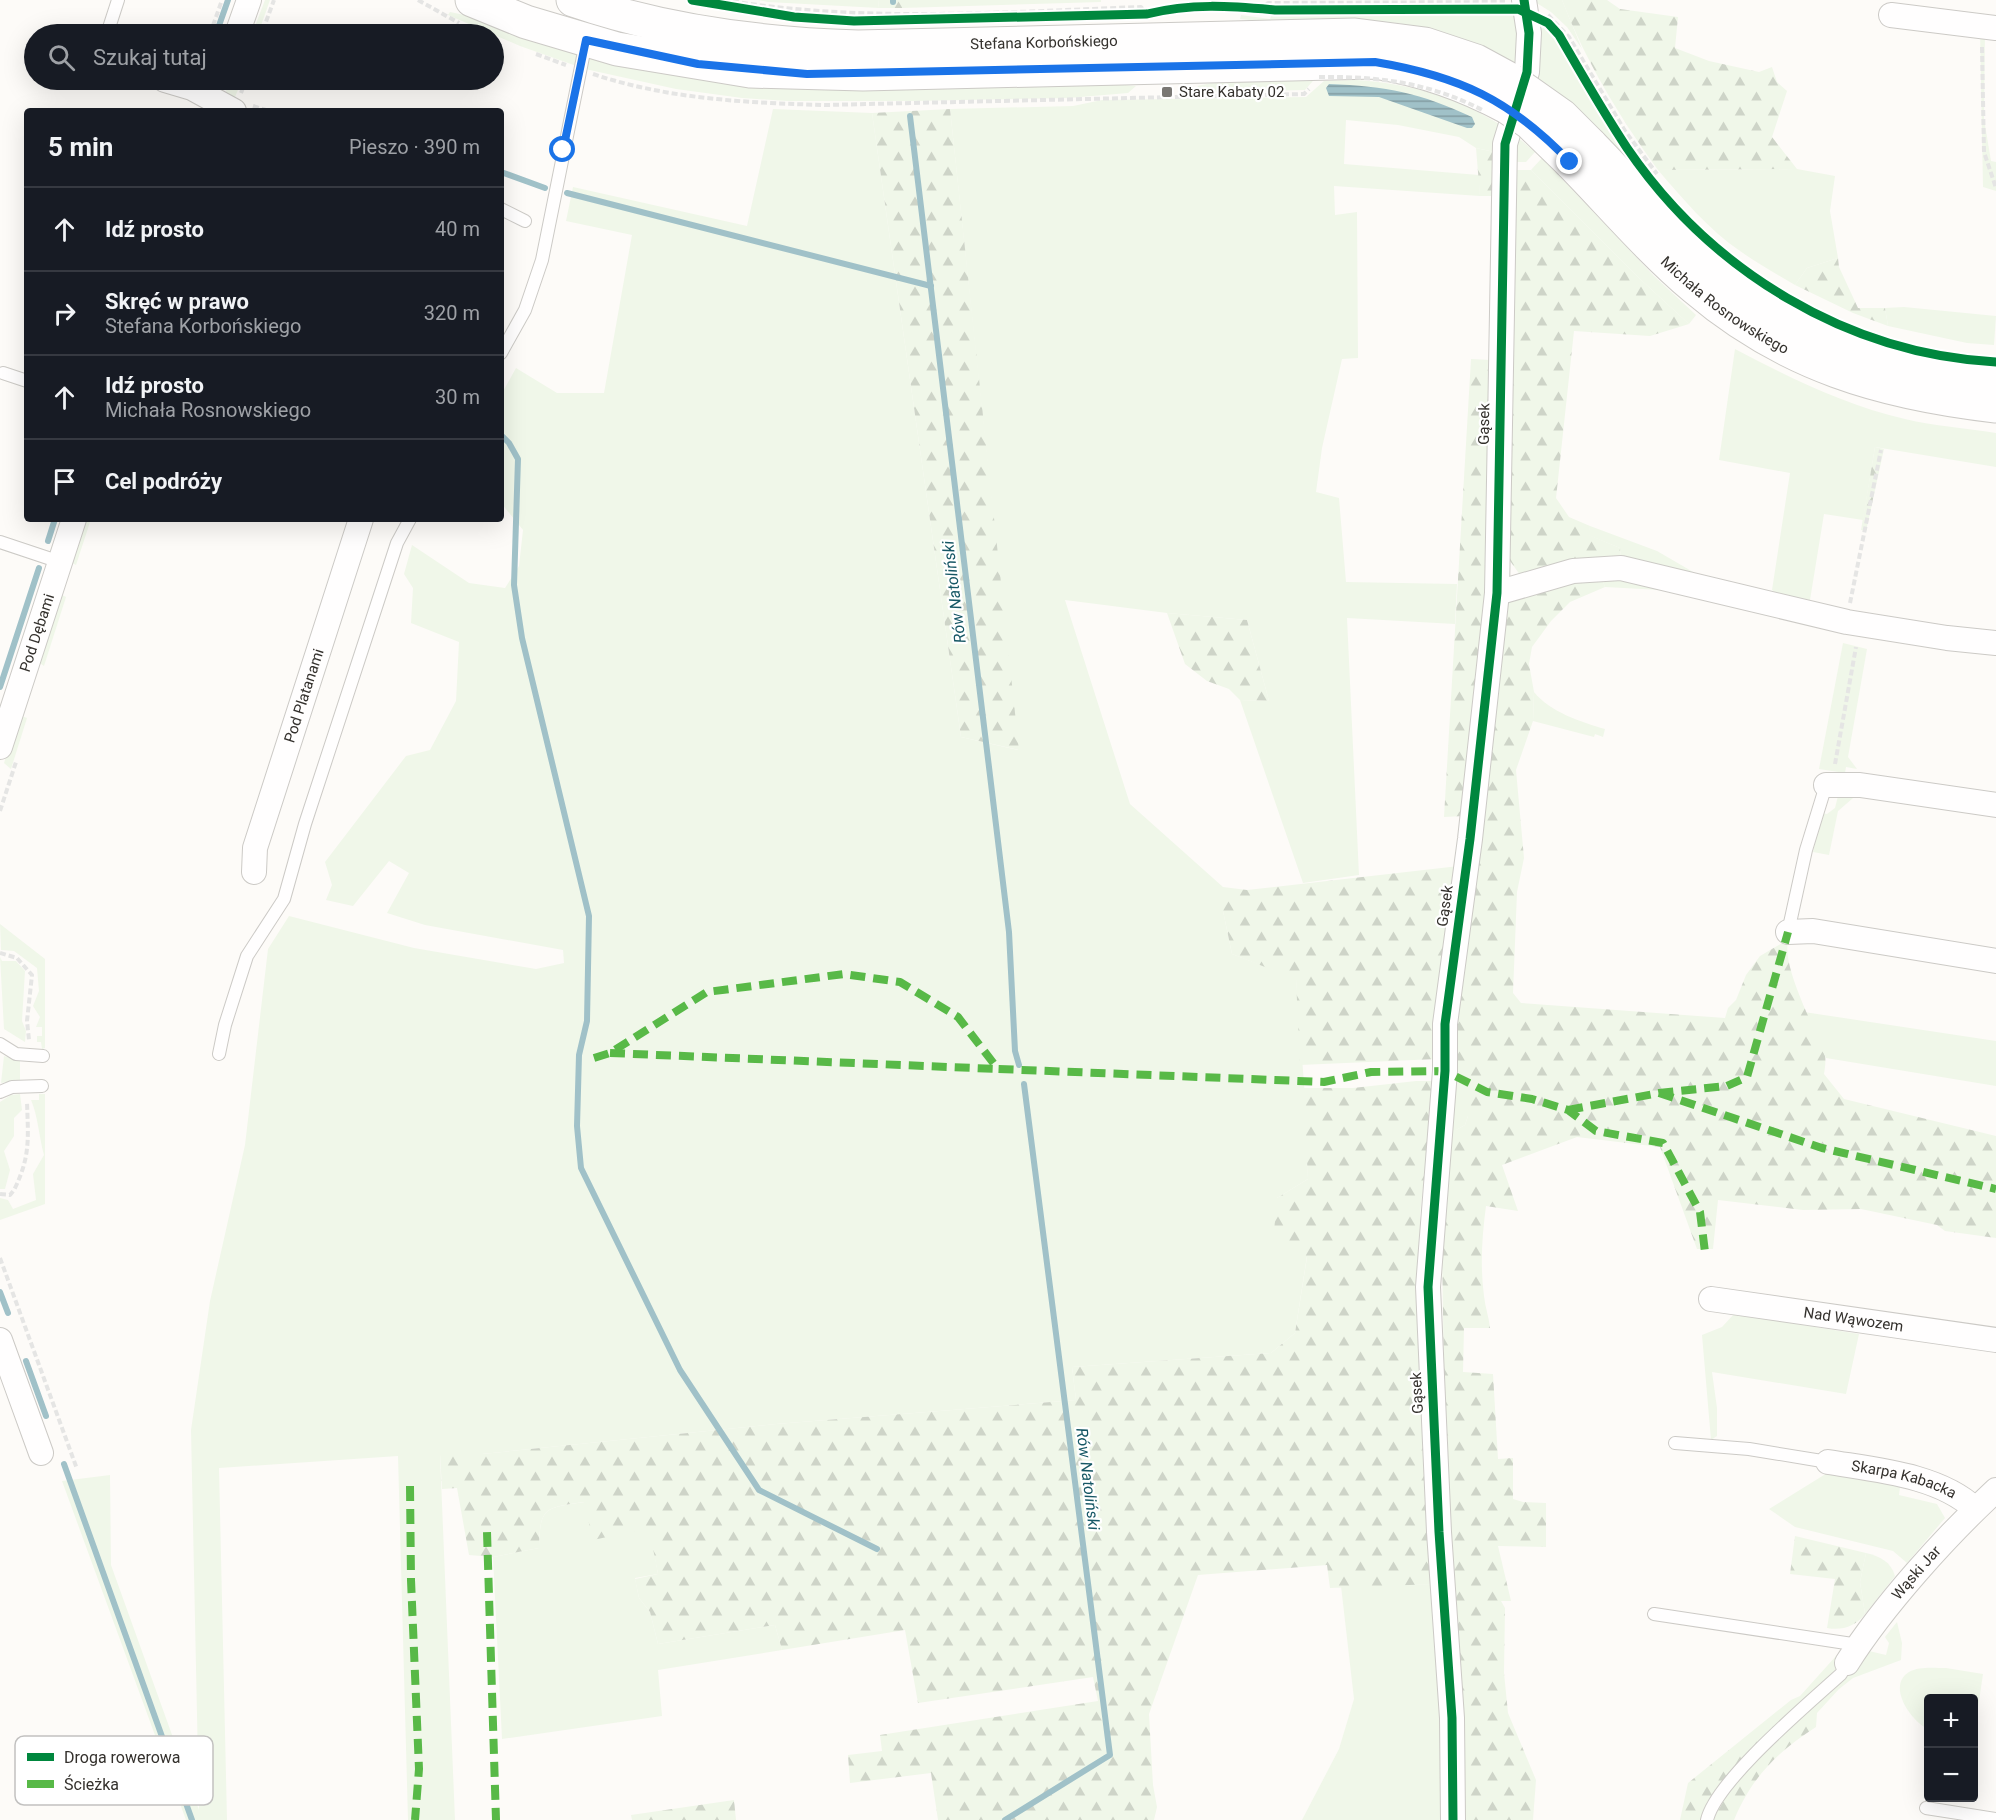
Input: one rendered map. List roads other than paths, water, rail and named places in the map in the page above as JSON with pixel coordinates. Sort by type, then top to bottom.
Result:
[{"type":"street","points":[[241,24],[249,0]]},
{"type":"street","name":"Stefana Korbońskiego","points":[[573,0],[669,27],[753,41],[806,46],[858,47],[1250,26],[1404,40],[1425,44],[1476,61],[1502,100]]},
{"type":"street","name":"Gąsek","points":[[1452,1820],[1452,1718],[1439,1533],[1428,1287],[1444,1071],[1445,1024],[1470,839],[1497,593],[1505,144],[1527,72],[1525,6]]},
{"type":"street","name":"Stefana Korbońskiego","points":[[469,13],[526,22],[586,40],[698,64],[807,74],[1250,26]]},
{"type":"street","points":[[1891,15],[1989,27]]},
{"type":"street","points":[[194,90],[212,96],[230,108]]},
{"type":"street","name":"Michała Rosnowskiego","points":[[1502,100],[1562,116],[1580,153],[1689,283],[1739,321],[1772,341],[1846,376],[1923,397],[1996,406]]},
{"type":"street","name":"Michała Rosnowskiego","points":[[1580,153],[1737,288],[1780,316],[1826,339],[1868,356],[1912,368],[1996,379]]},
{"type":"street","name":"Pod Dębami","points":[[0,747],[6,708],[73,522]]},
{"type":"street","name":"Pod Platanami","points":[[254,872],[255,848],[360,522]]},
{"type":"street","points":[[1497,593],[1564,572],[1594,568],[1621,568],[1847,621],[1947,638],[1996,643]]},
{"type":"street","points":[[1828,784],[1860,785],[1996,805]]},
{"type":"street","points":[[1788,932],[1813,931],[1996,960]]},
{"type":"street","name":"Nad Wąwozem","points":[[1711,1299],[1996,1340]]},
{"type":"street","points":[[0,1340],[41,1453]]},
{"type":"street","name":"Skarpa Kabacka","points":[[1828,1462],[1902,1474],[1942,1488],[1966,1501],[1975,1509]]},
{"type":"street","name":"Wąski Jar","points":[[1853,1654],[1975,1509],[1996,1490]]},
{"type":"lane","points":[[110,24],[118,0]]},
{"type":"lane","points":[[504,348],[525,310],[542,260],[586,40]]},
{"type":"lane","points":[[504,210],[525,221]]},
{"type":"lane","points":[[3,373],[24,380]]},
{"type":"lane","points":[[219,1054],[225,1025],[247,956],[284,899],[305,824],[394,555],[409,522]]},
{"type":"lane","points":[[0,542],[60,562]]},
{"type":"lane","points":[[1788,932],[1806,850],[1828,784]]},
{"type":"lane","points":[[0,1044],[16,1054],[43,1056]]},
{"type":"lane","points":[[0,1092],[12,1087],[42,1086]]},
{"type":"lane","points":[[1675,1443],[1749,1449],[1828,1462]]},
{"type":"lane","points":[[1654,1614],[1853,1654],[1840,1674],[1729,1781],[1711,1808],[1707,1820]]},
{"type":"lane","points":[[1926,1808],[1996,1819]]},
{"type":"water","points":[[1329,84],[1403,92],[1436,102],[1472,117],[1475,124],[1472,128],[1467,128],[1379,97],[1329,96],[1326,88]]},
{"type":"waterway","points":[[220,24],[228,0]]},
{"type":"waterway","name":"Rów Natoliński","points":[[910,116],[1009,932],[1015,1051],[1019,1065]]},
{"type":"waterway","points":[[504,173],[545,188]]},
{"type":"waterway","points":[[567,193],[931,286]]},
{"type":"waterway","points":[[504,438],[518,459],[514,585],[522,638],[589,916],[587,1021],[579,1055],[577,1126],[581,1168],[680,1370],[759,1490],[877,1549]]},
{"type":"waterway","points":[[48,541],[54,522]]},
{"type":"waterway","points":[[0,687],[39,568]]},
{"type":"waterway","name":"Rów Natoliński","points":[[1005,1820],[1110,1755],[1024,1084]]},
{"type":"waterway","points":[[0,1292],[8,1313]]},
{"type":"waterway","points":[[26,1361],[46,1416]]},
{"type":"waterway","points":[[64,1464],[162,1736]]},
{"type":"waterway","points":[[187,1805],[192,1820]]},
{"type":"place","name":"Stare Kabaty 02","points":[[1167,92]]}]
